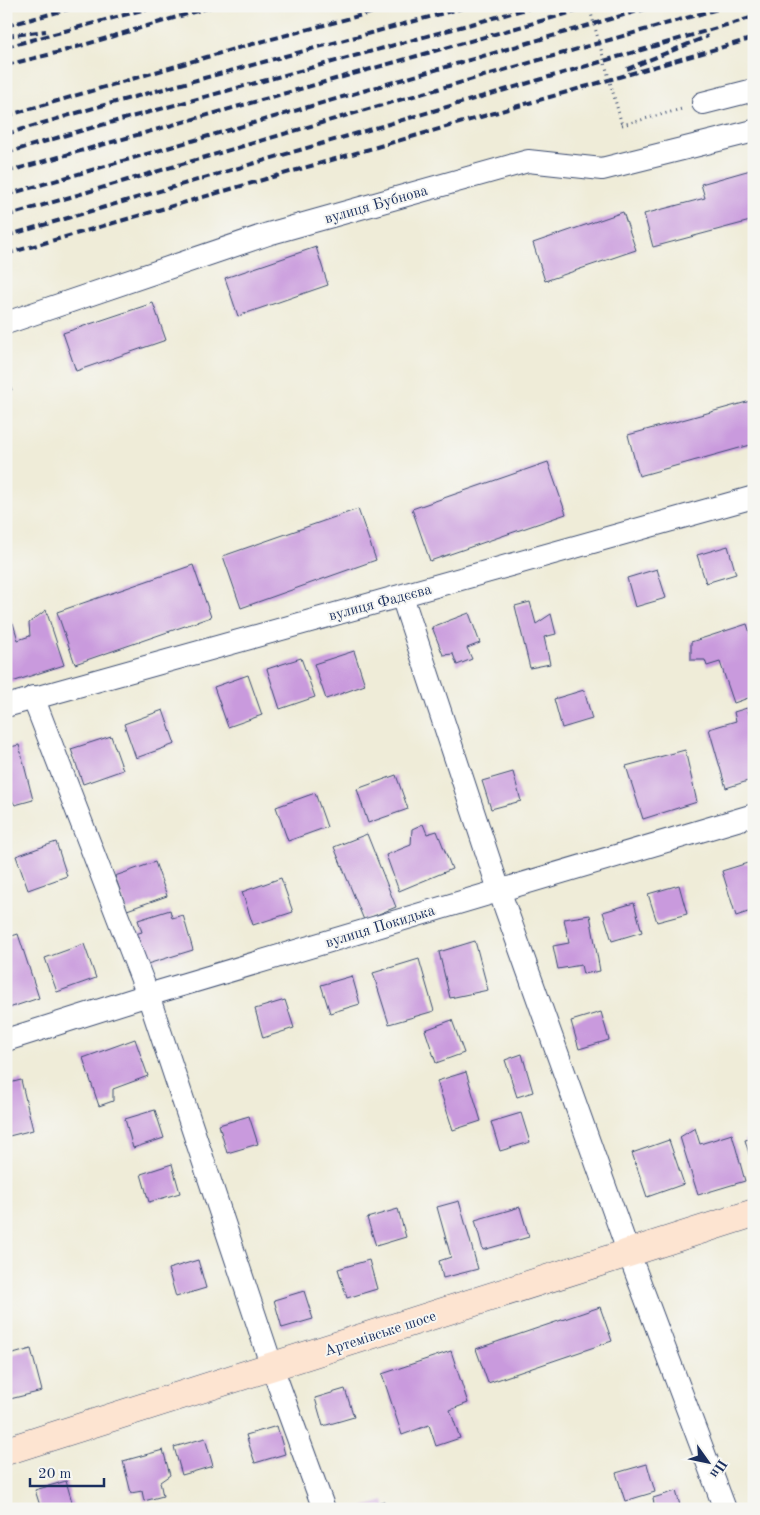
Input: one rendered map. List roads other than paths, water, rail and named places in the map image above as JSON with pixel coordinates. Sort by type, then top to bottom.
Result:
[{"type":"main road","name":"Артемівське шосе","points":[[6,1451],[754,1213]]},
{"type":"street","points":[[703,103],[754,90]]},
{"type":"street","name":"вулиця Бубнова","points":[[6,323],[268,234],[528,161],[602,169],[754,131]]},
{"type":"street","name":"вулиця Фадєєва","points":[[6,706],[754,497]]},
{"type":"street","points":[[402,596],[499,890],[629,1254],[725,1509]]},
{"type":"street","points":[[34,697],[148,995],[272,1367],[324,1509]]},
{"type":"street","name":"вулиця Покидька","points":[[6,1040],[148,995],[754,815]]},
{"type":"railway","points":[[6,8],[12,6]]},
{"type":"railway","points":[[6,26],[80,6]]},
{"type":"railway","points":[[6,47],[157,6]]},
{"type":"railway","points":[[6,65],[60,52],[214,6]]},
{"type":"railway","points":[[6,116],[234,49],[396,6]]},
{"type":"railway","points":[[6,134],[97,107],[470,6]]},
{"type":"railway","points":[[6,153],[537,6]]},
{"type":"railway","points":[[6,172],[594,6]]},
{"type":"railway","points":[[6,195],[655,6]]},
{"type":"railway","points":[[6,216],[382,105],[728,6]]},
{"type":"railway","points":[[6,236],[754,17]]},
{"type":"railway","points":[[6,36],[46,31]]},
{"type":"railway","points":[[627,69],[708,36]]},
{"type":"railway","points":[[6,254],[754,38]]}]
